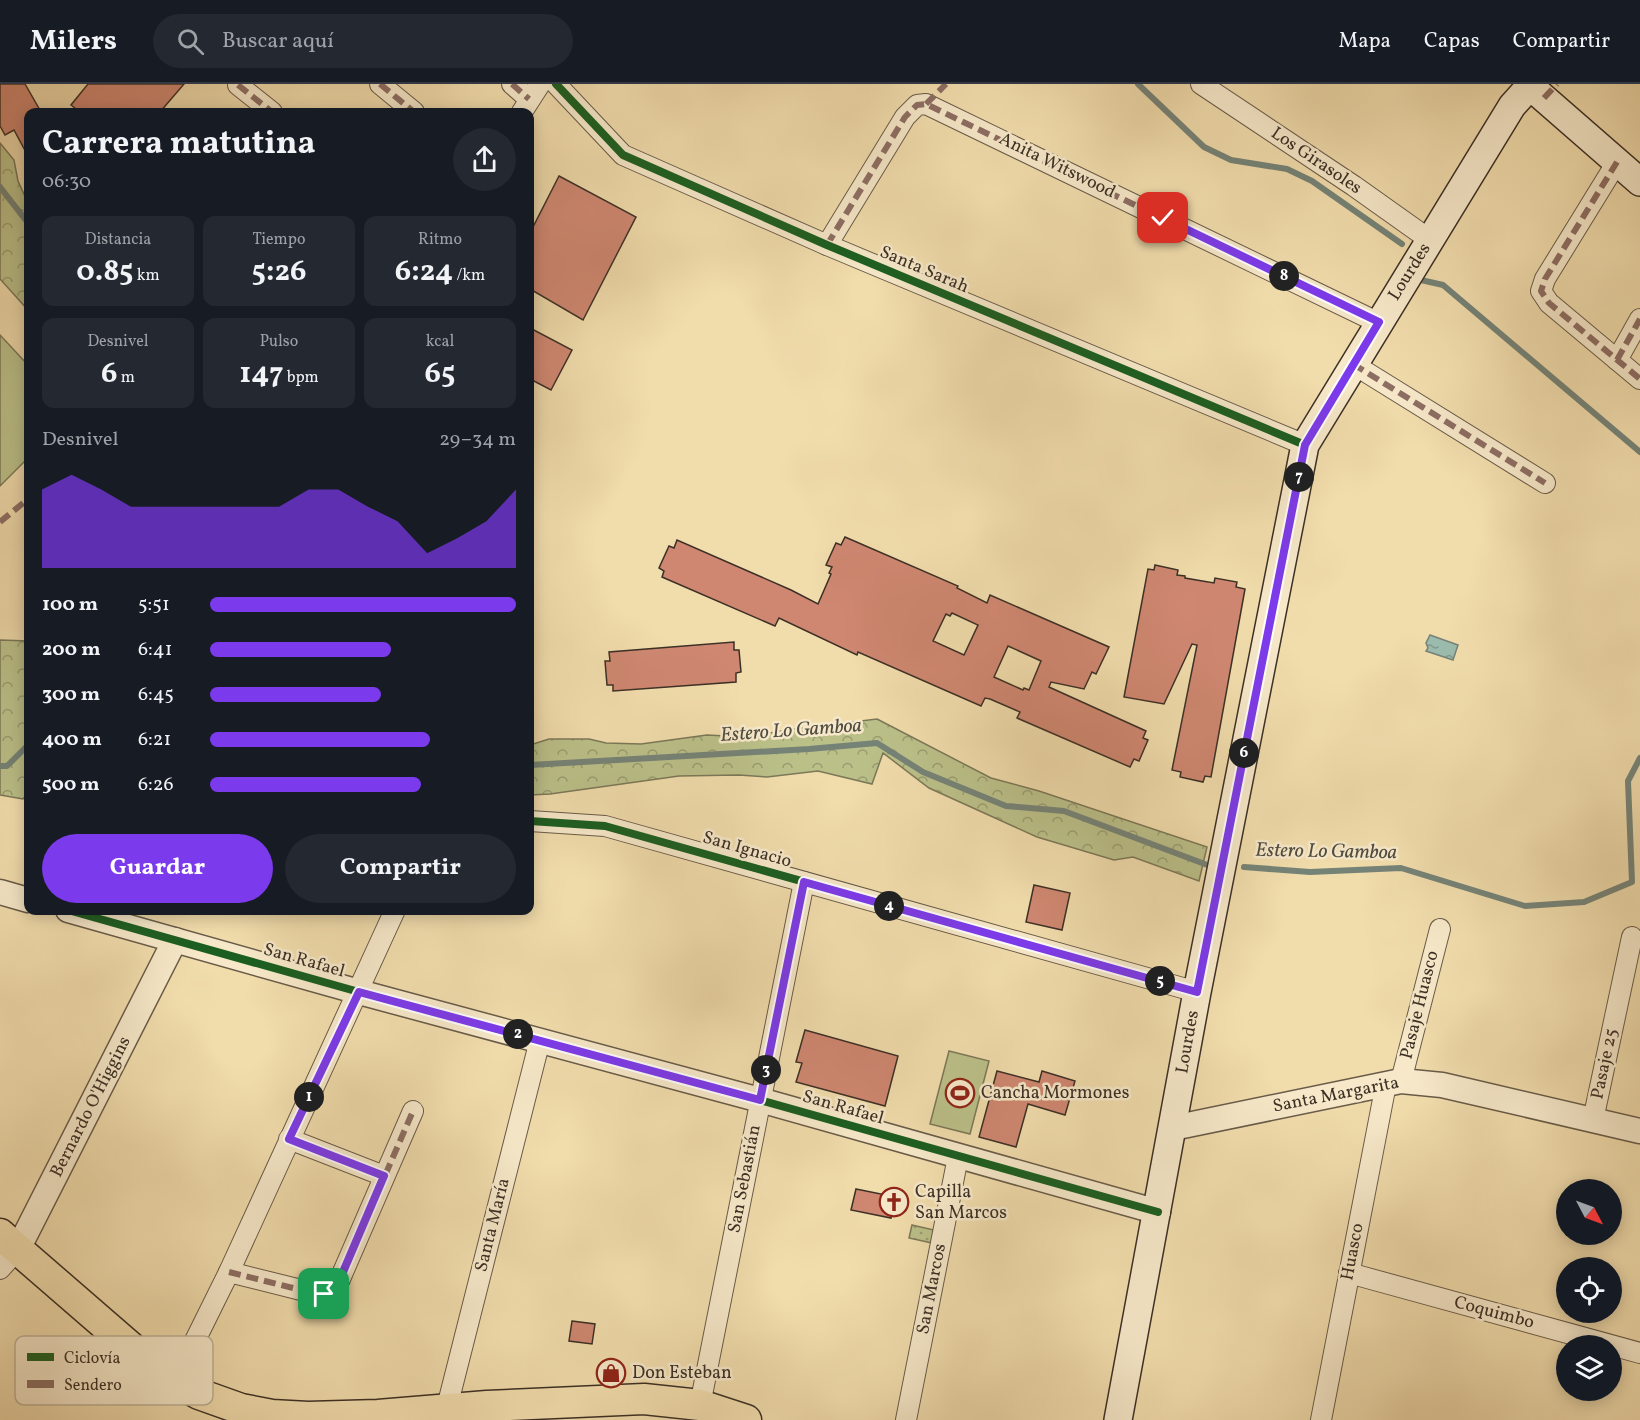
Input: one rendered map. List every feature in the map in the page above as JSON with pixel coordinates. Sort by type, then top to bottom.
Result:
[{"type":"main road","name":"Lourdes","points":[[1118,1420],[1197,992],[1305,445],[1512,106],[1540,88]]},
{"type":"main road","points":[[1540,88],[1640,182]]},
{"type":"main road","points":[[6,1250],[115,1336]]},
{"type":"main road","points":[[213,1402],[234,1415],[308,1417],[446,1411],[487,1406],[587,1411],[644,1400],[700,1405],[746,1420]]},
{"type":"street","points":[[380,84],[409,108]]},
{"type":"street","points":[[512,84],[530,98]]},
{"type":"street","name":"Santa Sarah","points":[[556,84],[623,155],[827,245],[1305,445]]},
{"type":"street","name":"Los Girasoles","points":[[1201,84],[1354,186],[1430,240]]},
{"type":"street","points":[[238,85],[267,108]]},
{"type":"street","name":"Anita Witswood","points":[[827,245],[905,117],[917,105],[926,104],[1379,322]]},
{"type":"street","points":[[1617,162],[1545,279],[1541,291],[1549,303],[1640,379]]},
{"type":"street","points":[[1617,360],[1640,319]]},
{"type":"street","points":[[1353,364],[1545,483]]},
{"type":"street","name":"San Ignacio","points":[[534,821],[605,826],[1197,992]]},
{"type":"street","name":"San Sebastián","points":[[700,1405],[804,882]]},
{"type":"street","points":[[0,892],[24,899]]},
{"type":"street","name":"San Rafael","points":[[86,915],[1158,1212]]},
{"type":"street","points":[[198,1336],[393,915]]},
{"type":"street","name":"Pasaje Huasco","points":[[1393,1083],[1440,929]]},
{"type":"street","name":"Pasaje 25","points":[[1593,1120],[1632,937]]},
{"type":"street","name":"Bernardo O'Higgins","points":[[6,1250],[175,940]]},
{"type":"street","name":"Santa María","points":[[446,1411],[540,1040]]},
{"type":"street","name":"Santa Margarita","points":[[1173,1128],[1393,1083],[1442,1085],[1640,1131]]},
{"type":"street","name":"Huasco","points":[[1321,1420],[1348,1273],[1393,1083]]},
{"type":"street","points":[[229,1272],[317,1294],[331,1291],[340,1279],[413,1111]]},
{"type":"street","points":[[289,1139],[384,1176]]},
{"type":"street","name":"San Marcos","points":[[906,1420],[958,1157]]},
{"type":"street","name":"Coquimbo","points":[[1348,1273],[1640,1353]]},
{"type":"green space","points":[[0,143],[14,160],[18,181],[24,194],[24,306],[0,279]]},
{"type":"green space","points":[[0,335],[24,361],[24,462],[0,486]]},
{"type":"green space","points":[[0,640],[24,641],[24,798],[0,795]]},
{"type":"green space","points":[[877,719],[991,778],[1039,791],[1207,847],[1199,881],[1133,857],[1114,860],[1037,837],[929,788],[883,753],[872,784],[818,771],[767,777],[679,776],[534,795],[534,744],[549,739],[589,739],[606,743],[641,744],[707,735],[746,737]]},
{"type":"green space","name":"Cancha Mormones","points":[[949,1051],[989,1061],[970,1134],[930,1124]]},
{"type":"green space","points":[[912,1225],[934,1230],[932,1243],[909,1238]]},
{"type":"water","points":[[1430,635],[1458,645],[1453,660],[1426,651],[1428,648],[1426,643]]},
{"type":"building","points":[[0,84],[25,84],[39,108],[24,108],[24,149],[14,130],[5,135],[0,126]]},
{"type":"building","points":[[88,84],[184,84],[163,108],[75,108],[71,105]]},
{"type":"building","points":[[559,176],[636,217],[583,320],[534,291],[534,225]]},
{"type":"building","points":[[534,330],[572,350],[551,390],[534,381]]},
{"type":"building","points":[[845,537],[958,586],[957,588],[987,603],[990,595],[1109,647],[1096,674],[1092,672],[1084,689],[1051,682],[1049,687],[1146,731],[1143,738],[1148,740],[1139,761],[1134,759],[1130,767],[1017,718],[1020,712],[990,699],[985,698],[981,706],[858,652],[857,655],[779,618],[775,626],[662,577],[664,571],[659,568],[669,546],[674,548],[677,540],[818,604],[831,574],[829,573],[832,567],[826,565],[836,543],[841,545]],"holes":[[[952,613],[978,625],[964,655],[933,641],[946,614],[950,616]],[[1008,646],[1041,661],[1029,690],[1024,688],[1023,690],[994,677]]]},
{"type":"building","points":[[1155,565],[1178,570],[1177,575],[1185,576],[1185,578],[1214,583],[1215,578],[1237,582],[1236,587],[1245,589],[1211,777],[1205,776],[1203,782],[1180,777],[1181,772],[1172,770],[1197,645],[1192,644],[1164,704],[1124,697],[1148,569],[1154,570]]},
{"type":"building","points":[[734,642],[734,650],[739,650],[741,672],[736,673],[736,682],[613,691],[613,685],[607,685],[605,661],[610,661],[609,652]]},
{"type":"building","points":[[1034,885],[1070,893],[1062,930],[1026,922]]},
{"type":"building","points":[[805,1030],[898,1056],[885,1106],[796,1082],[802,1063],[796,1062]]},
{"type":"building","points":[[997,1071],[1039,1082],[1042,1071],[1075,1081],[1065,1115],[1028,1104],[1016,1147],[979,1137]]},
{"type":"building","points":[[856,1189],[896,1197],[891,1218],[851,1210]]},
{"type":"building","points":[[572,1321],[595,1324],[592,1344],[569,1341]]},
{"type":"waterway","points":[[1138,84],[1204,147],[1231,160],[1287,169],[1312,181],[1402,244]]},
{"type":"waterway","name":"Estero Lo Gamboa","points":[[0,187],[24,218]]},
{"type":"waterway","points":[[1421,280],[1443,285],[1640,452]]},
{"type":"waterway","name":"Estero Lo Gamboa","points":[[534,765],[877,743],[923,772],[1006,806],[1064,811],[1210,866]]},
{"type":"waterway","points":[[0,766],[7,766],[24,749]]},
{"type":"waterway","name":"Estero Lo Gamboa","points":[[1244,867],[1310,872],[1401,868],[1525,906],[1584,902],[1632,882],[1628,781],[1640,758]]},
{"type":"marked path","points":[[380,84],[409,108]]},
{"type":"marked path","points":[[512,84],[529,99]]},
{"type":"marked path","points":[[926,104],[946,84]]},
{"type":"marked path","points":[[1544,98],[1557,84]]},
{"type":"marked path","points":[[238,85],[267,108]]},
{"type":"marked path","points":[[827,245],[905,117],[917,105],[926,104],[1379,323]]},
{"type":"marked path","points":[[1617,162],[1545,279],[1541,291],[1549,303],[1640,379]]},
{"type":"marked path","points":[[1617,360],[1640,319]]},
{"type":"marked path","points":[[1353,364],[1545,483]]},
{"type":"marked path","points":[[0,522],[24,502]]},
{"type":"marked path","points":[[229,1272],[317,1294],[331,1291],[340,1279],[413,1111]]},
{"type":"marked path","points":[[289,1139],[384,1176]]},
{"type":"cycle path","points":[[556,84],[623,155],[827,245],[1305,445]]},
{"type":"cycle path","points":[[534,821],[605,826],[1197,992]]},
{"type":"cycle path","points":[[86,915],[1158,1212]]},
{"type":"place","name":"Cancha Mormones","points":[[960,1093]]},
{"type":"place","name":"Capilla San Marcos","points":[[894,1202]]},
{"type":"place","name":"Don Esteban","points":[[611,1373]]},
{"type":"route","points":[[324,1294],[331,1291],[340,1279],[384,1176],[289,1139],[359,992],[760,1100],[804,882],[1197,992],[1305,445],[1379,322],[1163,218]]}]
